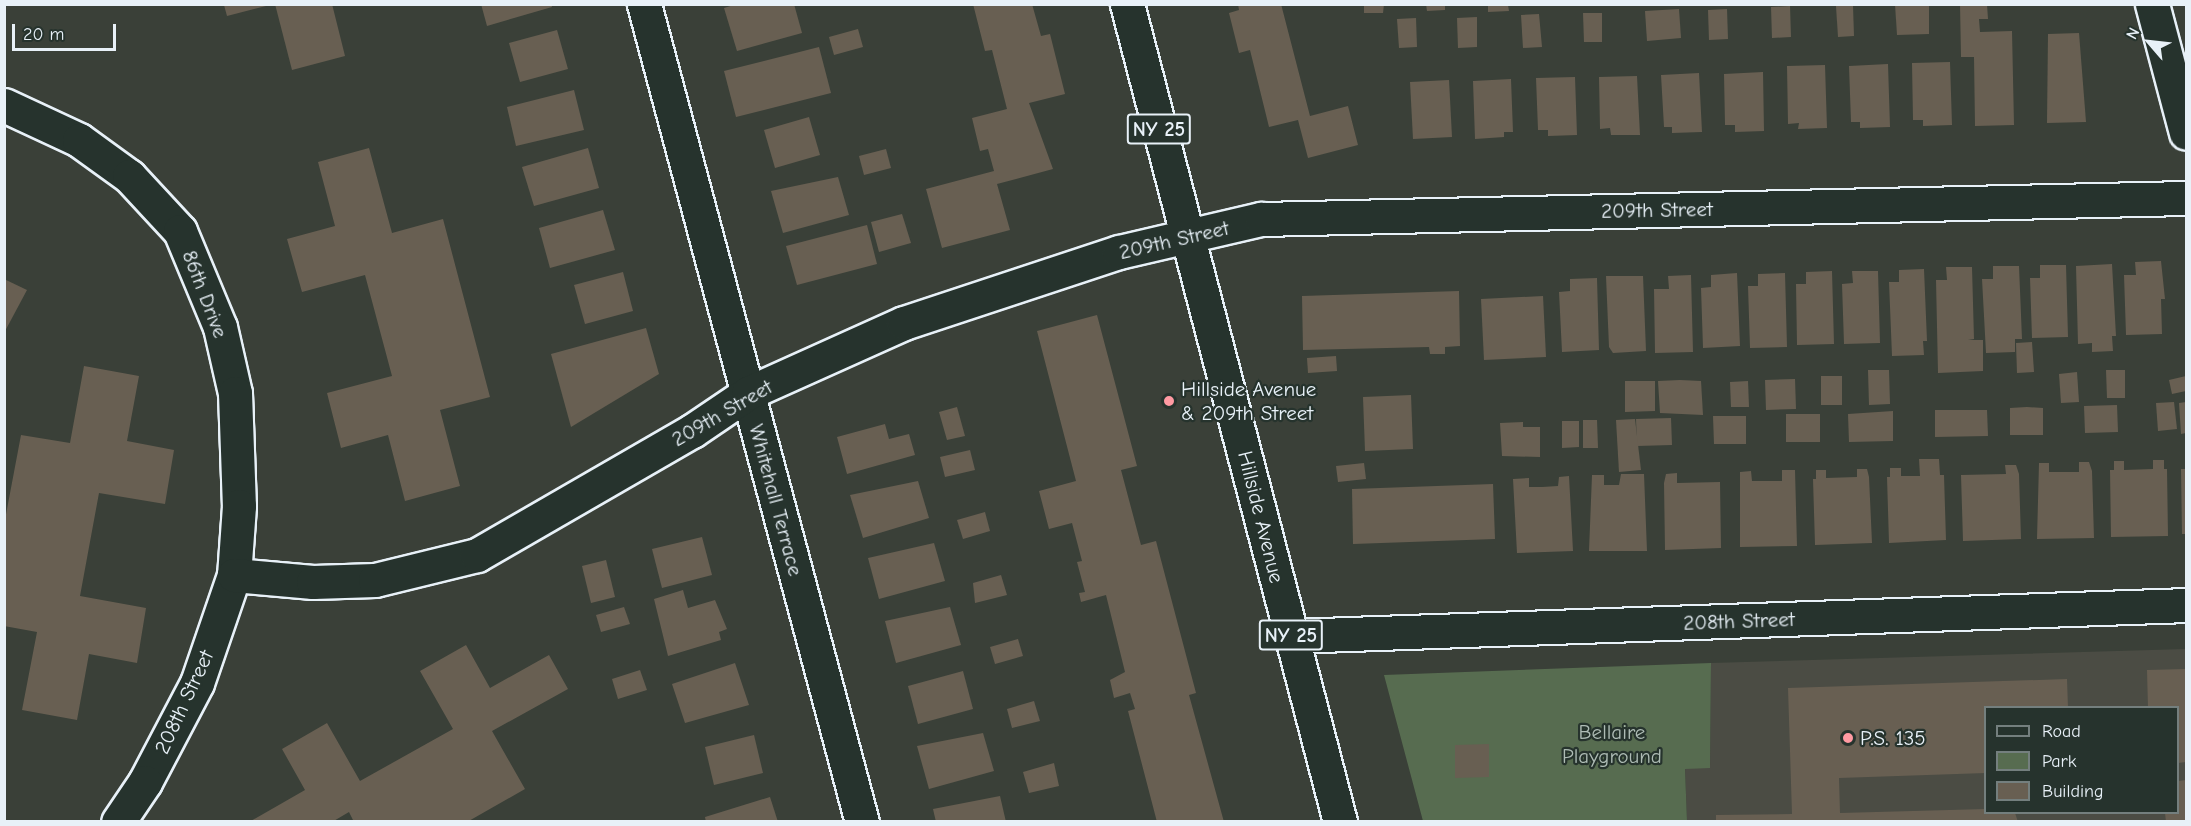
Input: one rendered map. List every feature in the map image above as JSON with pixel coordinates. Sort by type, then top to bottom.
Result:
[{"type":"street","name":"Whitehall Terrace","points":[[644,4],[862,822]]},
{"type":"street","name":"Hillside Avenue","points":[[1127,4],[1340,822]]},
{"type":"street","points":[[2152,4],[2187,133]]},
{"type":"street","name":"86th Drive","points":[[4,105],[79,140],[129,176],[180,231],[220,327],[235,393],[239,506],[234,575]]},
{"type":"street","name":"209th Street","points":[[234,575],[313,582],[375,580],[477,555],[692,430],[748,393],[904,323],[1119,252],[1261,219],[2187,198]]},
{"type":"street","name":"208th Street","points":[[118,822],[145,782],[197,683],[234,575]]},
{"type":"street","name":"208th Street","points":[[1291,636],[2187,605]]},
{"type":"shaded area","name":"P.S. 135","points":[[2186,649],[2186,821],[1687,821],[1685,768],[1710,768],[1711,663]]},
{"type":"green space","name":"Bellaire Playground","points":[[1711,663],[1710,768],[1685,769],[1687,821],[1423,821],[1384,675]]},
{"type":"building","points":[[275,4],[332,4],[345,56],[292,70]]},
{"type":"building","points":[[481,4],[551,4],[552,7],[487,26]]},
{"type":"building","points":[[737,4],[794,4],[802,33],[737,51],[724,8]]},
{"type":"building","points":[[973,4],[1032,4],[1041,36],[1050,34],[1065,94],[1029,103],[1053,169],[997,184],[1010,230],[942,248],[926,189],[994,171],[988,149],[980,151],[972,118],[1007,109],[992,50],[985,51]]},
{"type":"building","points":[[1238,4],[1281,4],[1310,116],[1348,106],[1358,145],[1308,158],[1298,120],[1269,127],[1250,50],[1239,53],[1229,13],[1239,10]]},
{"type":"building","points":[[1364,4],[1384,4],[1383,13],[1364,13]]},
{"type":"building","points":[[1426,4],[1445,4],[1445,10],[1427,11]]},
{"type":"building","points":[[1895,4],[1929,4],[1929,34],[1897,35]]},
{"type":"building","points":[[1960,4],[1987,4],[1988,19],[1979,19],[1980,32],[2012,31],[2014,125],[1975,126],[1974,57],[1961,57]]},
{"type":"building","points":[[224,5],[270,5],[227,16]]},
{"type":"building","points":[[1488,5],[1508,5],[1509,11],[1488,12]]},
{"type":"building","points":[[1790,6],[1791,37],[1772,38],[1771,7]]},
{"type":"building","points":[[1836,6],[1853,6],[1854,36],[1838,37]]},
{"type":"building","points":[[1679,9],[1681,38],[1647,41],[1645,11]]},
{"type":"building","points":[[1727,9],[1728,39],[1709,40],[1708,10]]},
{"type":"building","points":[[1583,13],[1602,13],[1602,42],[1584,42]]},
{"type":"building","points":[[1539,14],[1542,47],[1523,48],[1521,15]]},
{"type":"building","points":[[1477,17],[1477,47],[1458,48],[1457,18]]},
{"type":"building","points":[[1416,18],[1417,47],[1399,48],[1397,19]]},
{"type":"building","points":[[858,29],[863,47],[834,55],[829,37]]},
{"type":"building","points":[[557,30],[568,69],[520,82],[509,43]]},
{"type":"building","points":[[2079,33],[2086,122],[2047,123],[2048,34]]},
{"type":"building","points":[[819,47],[831,93],[736,117],[724,71]]},
{"type":"building","points":[[1950,62],[1952,125],[1923,126],[1923,120],[1913,120],[1912,63]]},
{"type":"building","points":[[1888,64],[1890,127],[1860,128],[1860,122],[1851,122],[1849,66]]},
{"type":"building","points":[[1825,65],[1827,128],[1798,129],[1799,123],[1788,124],[1787,66]]},
{"type":"building","points":[[1763,72],[1764,131],[1735,132],[1735,125],[1725,125],[1724,74]]},
{"type":"building","points":[[1699,73],[1702,132],[1672,133],[1672,127],[1664,127],[1661,75]]},
{"type":"building","points":[[1637,76],[1640,135],[1611,135],[1610,128],[1600,129],[1599,77]]},
{"type":"building","points":[[1575,77],[1577,135],[1548,136],[1548,130],[1538,130],[1536,78]]},
{"type":"building","points":[[1511,79],[1513,132],[1504,132],[1504,137],[1475,139],[1473,81]]},
{"type":"building","points":[[1449,80],[1452,137],[1413,139],[1410,82]]},
{"type":"building","points":[[574,90],[584,130],[516,146],[507,107]]},
{"type":"building","points":[[809,117],[820,155],[775,168],[764,130]]},
{"type":"building","points":[[369,148],[392,233],[443,219],[490,397],[440,410],[460,486],[405,501],[388,435],[341,448],[327,393],[392,376],[365,275],[302,292],[287,239],[335,226],[318,162]]},
{"type":"building","points":[[588,148],[599,188],[534,206],[522,167]]},
{"type":"building","points":[[886,149],[891,168],[864,175],[859,156]]},
{"type":"building","points":[[838,177],[849,215],[783,233],[771,191]]},
{"type":"building","points":[[603,210],[615,250],[550,268],[539,228]]},
{"type":"building","points":[[902,214],[911,243],[879,252],[871,222]]},
{"type":"building","points":[[867,225],[877,264],[797,285],[786,246]]},
{"type":"building","points":[[2161,261],[2165,299],[2161,299],[2162,334],[2126,335],[2124,275],[2136,275],[2135,262]]},
{"type":"building","points":[[2112,264],[2116,336],[2112,336],[2113,351],[2092,352],[2092,343],[2078,344],[2076,266]]},
{"type":"building","points":[[2040,265],[2066,265],[2068,337],[2032,338],[2030,278],[2040,278]]},
{"type":"building","points":[[1993,266],[2019,266],[2022,339],[2015,339],[2015,352],[1986,353],[1982,279],[1993,279]]},
{"type":"building","points":[[1946,267],[1972,267],[1974,339],[1968,340],[1983,340],[1983,371],[1938,373],[1936,280],[1947,280]]},
{"type":"building","points":[[1924,269],[1927,341],[1923,341],[1924,355],[1892,356],[1889,282],[1899,282],[1899,270]]},
{"type":"building","points":[[1832,271],[1834,344],[1797,345],[1796,284],[1806,284],[1806,272]]},
{"type":"building","points":[[1852,271],[1878,271],[1880,343],[1844,344],[1842,284],[1853,283]]},
{"type":"building","points":[[623,272],[633,311],[585,324],[574,285]]},
{"type":"building","points":[[1737,273],[1740,346],[1703,348],[1701,288],[1711,287],[1711,275]]},
{"type":"building","points":[[1785,273],[1787,347],[1750,348],[1748,286],[1758,286],[1758,274]]},
{"type":"building","points":[[1691,275],[1693,352],[1655,353],[1654,289],[1669,289],[1668,276]]},
{"type":"building","points":[[1606,276],[1643,276],[1646,351],[1613,353],[1609,347]]},
{"type":"building","points":[[1597,278],[1599,350],[1562,352],[1559,292],[1570,291],[1570,279]]},
{"type":"building","points":[[4,279],[27,290],[4,333]]},
{"type":"building","points":[[1459,291],[1460,346],[1445,347],[1445,354],[1430,354],[1429,347],[1303,350],[1302,296]]},
{"type":"building","points":[[1543,296],[1546,357],[1484,360],[1481,299]]},
{"type":"building","points":[[1097,315],[1137,466],[1121,470],[1141,545],[1156,541],[1196,693],[1189,695],[1224,822],[1157,822],[1128,711],[1135,709],[1130,693],[1114,698],[1110,680],[1125,672],[1106,595],[1081,602],[1079,593],[1085,592],[1077,562],[1082,561],[1072,523],[1049,529],[1039,491],[1076,481],[1037,331]]},
{"type":"building","points":[[646,328],[659,374],[571,427],[551,354]]},
{"type":"building","points":[[2032,342],[2034,372],[2017,373],[2016,343]]},
{"type":"building","points":[[1336,356],[1337,371],[1308,373],[1307,358]]},
{"type":"building","points":[[84,366],[139,376],[127,441],[174,450],[165,504],[99,493],[80,596],[146,608],[137,663],[89,654],[77,720],[22,710],[37,632],[4,626],[4,525],[21,435],[70,443]]},
{"type":"building","points":[[1868,370],[1889,370],[1890,404],[1869,405]]},
{"type":"building","points":[[2106,370],[2125,370],[2125,398],[2107,398]]},
{"type":"building","points":[[2077,372],[2079,402],[2061,403],[2059,374]]},
{"type":"building","points":[[1821,376],[1842,376],[1842,405],[1821,405]]},
{"type":"building","points":[[2186,376],[2186,391],[2172,394],[2169,380]]},
{"type":"building","points":[[1795,379],[1796,409],[1766,410],[1765,380]]},
{"type":"building","points":[[1625,381],[1655,381],[1655,411],[1625,412]]},
{"type":"building","points":[[1658,381],[1701,381],[1703,415],[1660,413]]},
{"type":"building","points":[[1748,381],[1749,407],[1731,407],[1730,382]]},
{"type":"building","points":[[1411,395],[1413,449],[1365,451],[1363,397]]},
{"type":"building","points":[[2174,402],[2177,429],[2158,431],[2156,403]]},
{"type":"building","points":[[2186,402],[2186,433],[2181,434],[2179,403]]},
{"type":"building","points":[[2117,405],[2118,432],[2085,433],[2084,406]]},
{"type":"building","points":[[957,407],[965,436],[947,440],[939,412]]},
{"type":"building","points":[[2010,408],[2043,408],[2043,435],[2010,435]]},
{"type":"building","points":[[1935,410],[1987,410],[1988,436],[1935,437]]},
{"type":"building","points":[[1893,411],[1893,441],[1849,442],[1848,414]]},
{"type":"building","points":[[1786,414],[1820,414],[1820,442],[1786,442]]},
{"type":"building","points":[[1713,416],[1746,416],[1746,444],[1714,444]]},
{"type":"building","points":[[1671,418],[1672,445],[1637,446],[1636,419]]},
{"type":"building","points":[[1635,419],[1641,470],[1619,472],[1616,420]]},
{"type":"building","points":[[1583,420],[1597,420],[1598,448],[1583,448]]},
{"type":"building","points":[[1562,421],[1579,421],[1579,447],[1562,448]]},
{"type":"building","points":[[1523,422],[1523,427],[1540,427],[1540,457],[1502,456],[1500,423]]},
{"type":"building","points":[[885,424],[889,439],[909,434],[915,455],[847,474],[837,437]]},
{"type":"building","points":[[970,450],[975,470],[945,477],[940,457]]},
{"type":"building","points":[[1919,459],[1939,459],[1940,475],[1944,475],[1946,540],[1889,543],[1887,477],[1890,477],[1890,468],[1901,468],[1901,476],[1920,476]]},
{"type":"building","points":[[2153,460],[2164,460],[2164,469],[2167,469],[2168,536],[2111,537],[2110,470],[2114,470],[2114,461],[2124,461],[2124,470],[2153,469]]},
{"type":"building","points":[[2079,462],[2089,462],[2092,471],[2094,538],[2037,539],[2039,463],[2049,463],[2049,472],[2079,472]]},
{"type":"building","points":[[1364,463],[1366,479],[1338,482],[1336,466]]},
{"type":"building","points":[[2005,465],[2016,465],[2019,474],[2021,539],[1963,541],[1961,475],[2006,474]]},
{"type":"building","points":[[1857,469],[1867,469],[1869,477],[1872,543],[1815,545],[1813,479],[1816,479],[1816,470],[1826,470],[1826,478],[1857,477]]},
{"type":"building","points":[[2181,469],[2186,469],[2186,534],[2182,534]]},
{"type":"building","points":[[1782,470],[1795,470],[1797,546],[1740,547],[1740,472],[1751,471],[1752,481],[1782,481]]},
{"type":"building","points":[[1677,473],[1677,483],[1720,482],[1721,548],[1665,550],[1664,483],[1666,474]]},
{"type":"building","points":[[1621,474],[1644,474],[1647,551],[1589,551],[1592,475],[1604,475],[1604,485],[1619,485]]},
{"type":"building","points":[[1569,476],[1573,551],[1517,553],[1513,479],[1529,478],[1529,487],[1542,487],[1558,486],[1559,477]]},
{"type":"building","points":[[918,481],[929,518],[863,538],[850,495]]},
{"type":"building","points":[[1493,484],[1495,539],[1353,544],[1352,489]]},
{"type":"building","points":[[985,512],[990,531],[963,539],[957,520]]},
{"type":"building","points":[[702,537],[712,575],[662,588],[652,549]]},
{"type":"building","points":[[934,543],[945,581],[879,599],[868,558]]},
{"type":"building","points":[[606,560],[615,597],[591,603],[582,566]]},
{"type":"building","points":[[1001,575],[1007,595],[975,603],[973,583]]},
{"type":"building","points":[[683,590],[688,608],[715,600],[727,629],[719,632],[721,640],[668,656],[654,599]]},
{"type":"building","points":[[624,607],[630,624],[601,632],[596,615]]},
{"type":"building","points":[[950,607],[961,645],[896,663],[885,621]]},
{"type":"building","points":[[1018,639],[1023,656],[995,664],[990,647]]},
{"type":"building","points":[[466,645],[490,688],[549,655],[568,689],[492,731],[525,789],[467,822],[354,822],[349,812],[332,822],[249,822],[305,790],[282,749],[327,723],[360,781],[453,729],[420,671]]},
{"type":"building","points":[[735,663],[749,705],[685,723],[672,684]]},
{"type":"building","points":[[2186,669],[2186,762],[2179,763],[2179,706],[2148,706],[2147,670]]},
{"type":"building","points":[[640,670],[647,690],[618,699],[612,679]]},
{"type":"building","points":[[963,671],[973,709],[918,724],[908,686]]},
{"type":"building","points":[[2067,679],[2068,706],[1984,706],[1984,773],[1839,778],[1840,813],[1984,809],[1984,814],[2015,814],[2018,822],[1716,822],[1716,815],[1792,814],[1788,688]]},
{"type":"building","points":[[1034,701],[1040,721],[1012,728],[1007,709]]},
{"type":"building","points":[[983,733],[994,771],[929,789],[917,746]]},
{"type":"building","points":[[754,735],[763,773],[714,785],[705,747]]},
{"type":"building","points":[[1489,744],[1489,777],[1455,778],[1455,745]]},
{"type":"building","points":[[1054,763],[1059,786],[1029,793],[1023,772]]},
{"type":"building","points":[[2186,780],[2186,822],[2166,822],[2165,814],[2179,814],[2179,781]]},
{"type":"building","points":[[1000,796],[1006,822],[936,822],[933,809]]},
{"type":"building","points":[[770,797],[778,822],[706,822],[705,817]]},
{"type":"place","name":"Hillside Avenue & 209th Street","points":[[1169,401]]},
{"type":"place","name":"P.S. 135","points":[[1848,738]]}]
